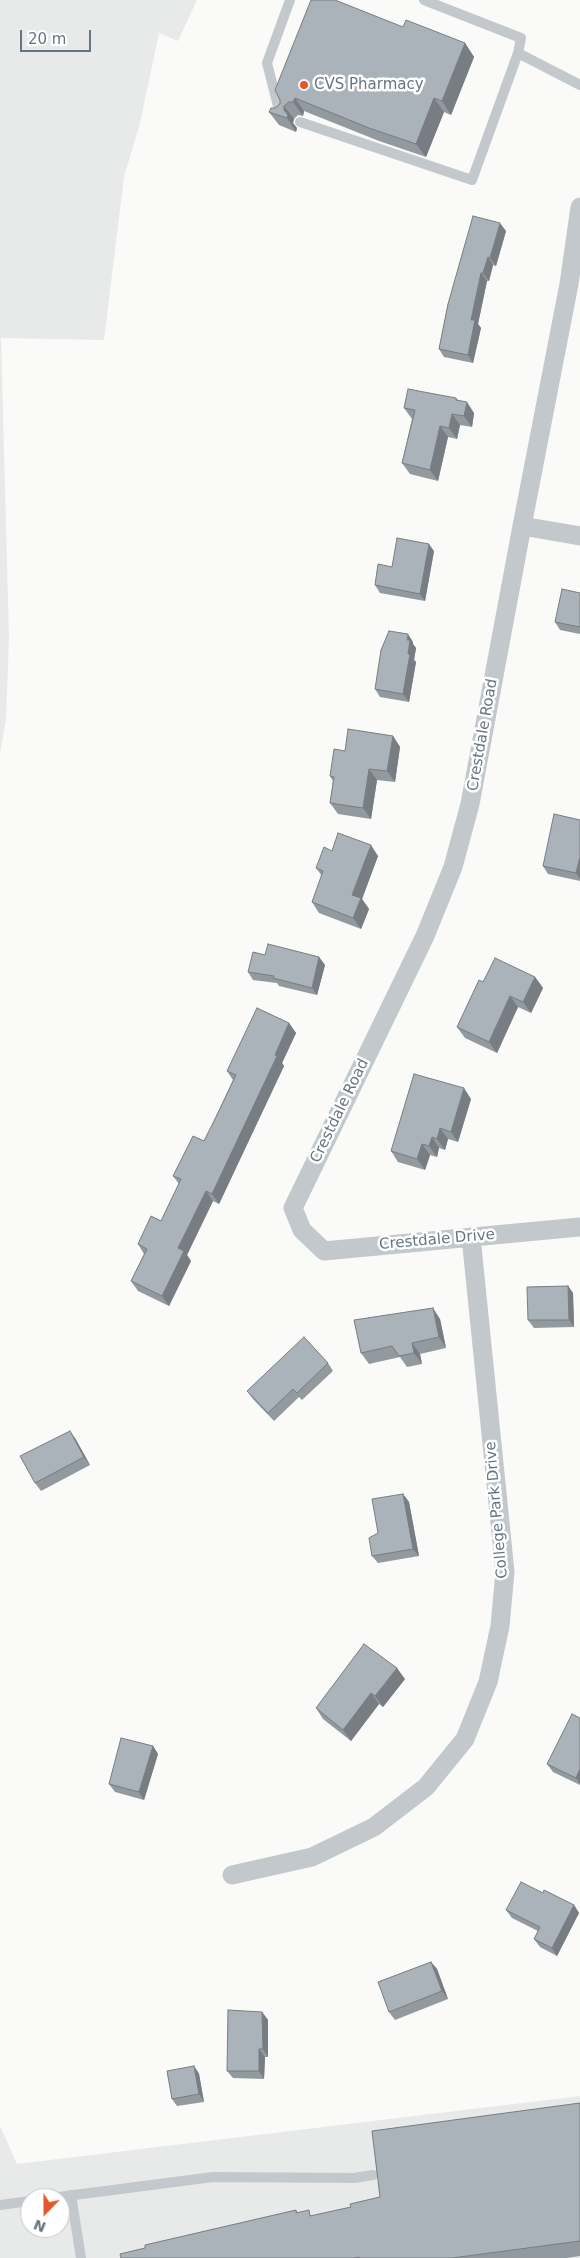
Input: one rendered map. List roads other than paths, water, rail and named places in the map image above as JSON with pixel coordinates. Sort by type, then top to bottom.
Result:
[{"type":"street","name":"Crestdale Road","points":[[302,1230],[293,1208],[425,936],[453,867],[470,804],[569,284],[580,207]]},
{"type":"street","points":[[522,526],[580,536]]},
{"type":"street","name":"Crestdale Drive","points":[[302,1230],[324,1251],[580,1227]]},
{"type":"street","name":"College Park Drive","points":[[232,1875],[312,1857],[374,1827],[426,1787],[465,1739],[488,1682],[500,1626],[505,1572],[470,1237]]},
{"type":"lane","points":[[283,115],[280,114],[268,63],[290,0]]},
{"type":"lane","points":[[300,122],[472,180],[518,53],[521,38],[424,0]]},
{"type":"lane","points":[[518,53],[580,85]]},
{"type":"lane","points":[[81,2258],[71,2195],[214,2177],[354,2178],[373,2174]]},
{"type":"lane","points":[[0,2206],[20,2203]]},
{"type":"place","name":"CVS Pharmacy","points":[[304,85]]}]
